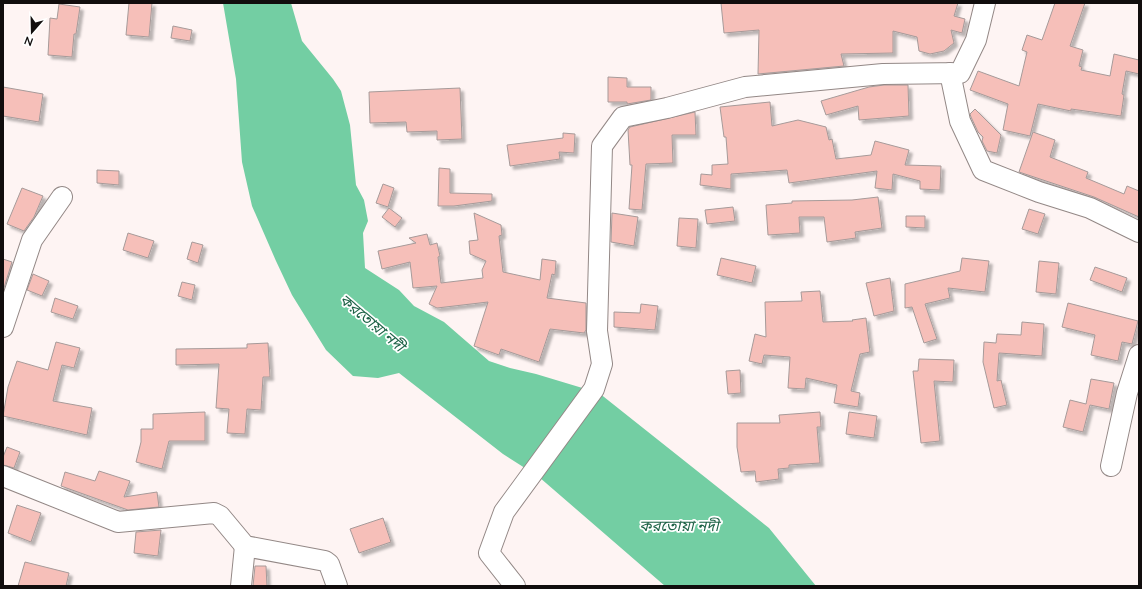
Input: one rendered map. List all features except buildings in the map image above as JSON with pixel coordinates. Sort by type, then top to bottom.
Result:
[{"type":"street","points":[[515,586],[489,553],[504,512],[594,389],[602,364],[597,331],[602,146],[623,117],[667,108],[745,87],[884,74],[960,74],[976,40],[985,3]]},
{"type":"street","points":[[950,74],[960,122],[983,170],[1039,192],[1090,208],[1139,232]]},
{"type":"street","points":[[3,327],[32,240],[62,197]]},
{"type":"street","points":[[1111,466],[1127,393],[1139,355]]},
{"type":"street","points":[[3,476],[118,522],[214,513],[220,516],[245,546],[325,561],[329,564],[337,586]]},
{"type":"street","points":[[241,586],[245,546]]},
{"type":"water","name":"করতোয়া নদী","points":[[223,3],[291,3],[302,41],[341,91],[350,125],[356,185],[364,200],[368,221],[363,233],[365,268],[399,290],[414,306],[444,322],[489,361],[599,393],[769,528],[816,586],[665,586],[539,477],[503,454],[399,373],[378,378],[353,376],[326,350],[292,295],[252,206],[242,162],[236,79]]}]
